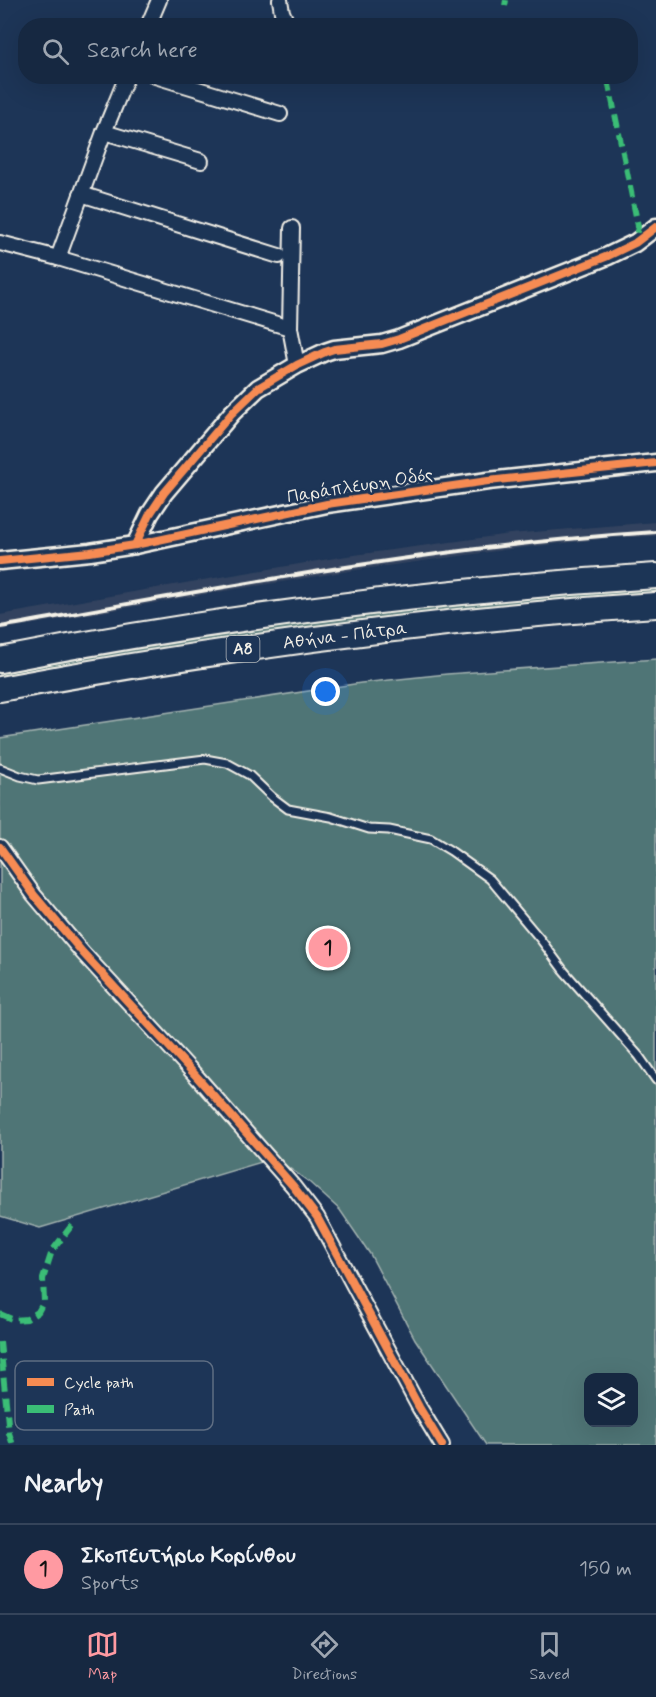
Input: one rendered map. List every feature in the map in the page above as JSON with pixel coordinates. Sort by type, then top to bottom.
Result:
[{"type":"highway","name":"Αθήνα - Πάτρα","points":[[0,660],[114,639],[317,609],[522,586],[656,576]]},
{"type":"highway","name":"Αθήνα - Πάτρα","points":[[0,689],[109,669],[331,636],[536,614],[656,605]]},
{"type":"street","points":[[151,18],[159,0]]},
{"type":"street","points":[[280,0],[285,18]]},
{"type":"street","points":[[58,258],[124,84]]},
{"type":"street","points":[[181,84],[280,114]]},
{"type":"street","points":[[104,132],[201,161]]},
{"type":"street","points":[[81,194],[279,256]]},
{"type":"street","points":[[135,545],[150,514],[164,493],[232,413],[258,388],[297,365],[334,349],[382,344],[608,256],[635,243],[656,227]]},
{"type":"street","points":[[292,228],[290,328],[297,365]]},
{"type":"street","points":[[0,243],[58,258],[290,328]]},
{"type":"street","name":"Παράπλευρη Οδός","points":[[0,561],[135,545],[327,504],[488,482],[656,464]]},
{"type":"street","points":[[0,847],[34,895],[83,953],[198,1078],[293,1186],[316,1217],[442,1445]]},
{"type":"lane","points":[[0,768],[38,780],[205,759],[228,763],[249,775],[272,797],[288,808],[331,817],[369,829],[389,830],[431,839],[490,879],[564,971],[639,1056],[656,1080]]},
{"type":"shaded area","points":[[656,522],[656,536],[610,538],[511,549],[349,571],[0,630],[0,615],[347,556],[510,534]]},
{"type":"green space","points":[[656,588],[656,594],[0,678],[0,671],[327,620],[573,594]]},
{"type":"green space","points":[[656,659],[656,1445],[486,1445],[415,1339],[370,1254],[340,1210],[309,1182],[275,1158],[40,1228],[0,1216],[0,738],[361,683],[447,674]]},
{"type":"railway","points":[[0,627],[326,570],[491,547],[656,532]]},
{"type":"marked path","points":[[505,6],[506,0]]},
{"type":"marked path","points":[[609,84],[638,226],[635,243]]},
{"type":"marked path","points":[[0,1314],[14,1320],[27,1319],[38,1312],[44,1301],[43,1279],[52,1251],[72,1225]]},
{"type":"marked path","points":[[0,1342],[9,1433],[13,1445]]},
{"type":"cycle path","points":[[135,545],[150,514],[164,493],[232,413],[258,388],[297,365],[325,352],[382,344],[399,339],[608,256],[635,243],[656,227]]},
{"type":"cycle path","points":[[0,561],[135,545],[327,504],[488,481],[656,463]]},
{"type":"cycle path","points":[[0,847],[34,895],[83,953],[198,1078],[293,1186],[317,1217],[419,1407],[442,1445]]},
{"type":"place","name":"Σκοπευτήριο Κορίνθου","points":[[328,948]]}]
